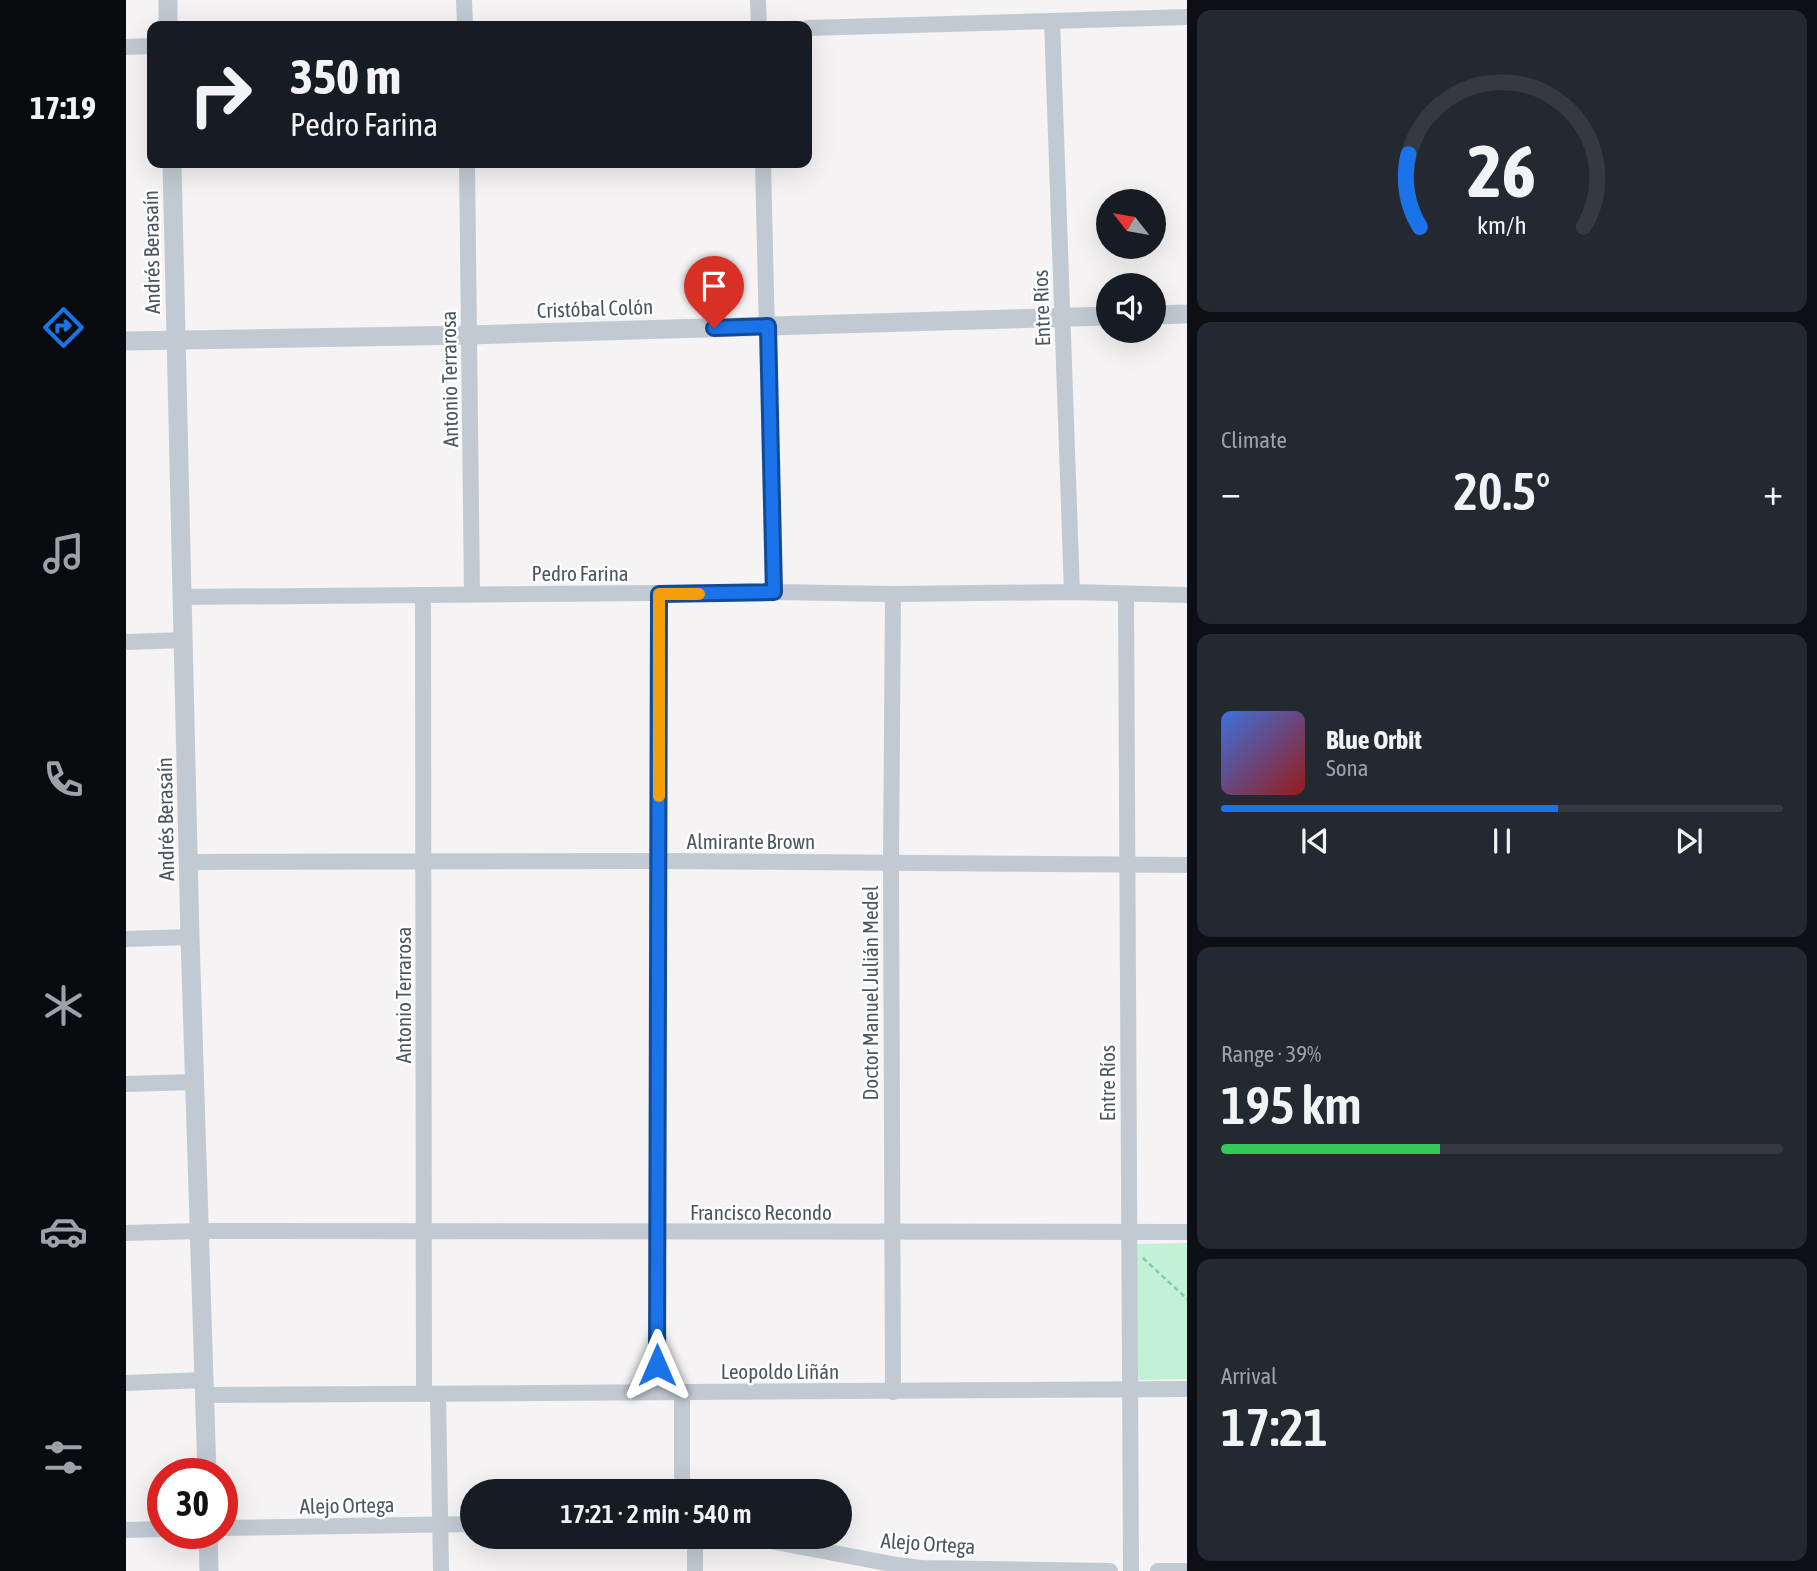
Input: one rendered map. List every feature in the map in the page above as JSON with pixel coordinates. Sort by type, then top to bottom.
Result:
[{"type":"street","points":[[168,0],[168,21]]},
{"type":"street","points":[[464,0],[465,21]]},
{"type":"street","points":[[758,0],[759,21]]},
{"type":"street","points":[[812,28],[1187,17]]},
{"type":"street","name":"Entre Ríos","points":[[1052,22],[1072,592]]},
{"type":"street","points":[[126,47],[147,46]]},
{"type":"street","name":"Andrés Berasaín","points":[[172,168],[188,862],[206,1458]]},
{"type":"street","name":"Antonio Terrarosa","points":[[467,168],[472,594]]},
{"type":"street","points":[[763,168],[774,592]]},
{"type":"street","points":[[1166,315],[1187,314]]},
{"type":"street","name":"Cristóbal Colón","points":[[126,341],[470,335],[1096,316]]},
{"type":"street","name":"Pedro Farina","points":[[182,597],[774,592],[1072,592],[1187,595]]},
{"type":"street","points":[[657,1392],[659,594]]},
{"type":"street","name":"Doctor Manuel Julián Medel","points":[[893,594],[893,1392]]},
{"type":"street","name":"Entre Ríos","points":[[1126,594],[1131,1571]]},
{"type":"street","name":"Antonio Terrarosa","points":[[423,595],[423,1231],[442,1571]]},
{"type":"street","points":[[126,642],[184,640]]},
{"type":"street","name":"Almirante Brown","points":[[188,862],[658,861],[1187,865]]},
{"type":"street","points":[[126,939],[190,937]]},
{"type":"street","points":[[126,1084],[194,1082]]},
{"type":"street","name":"Francisco Recondo","points":[[126,1233],[892,1232],[1128,1239],[1187,1232]]},
{"type":"street","name":"Leopoldo Liñán","points":[[126,1383],[431,1394],[1187,1389]]},
{"type":"street","points":[[682,1392],[682,1479]]},
{"type":"street","name":"Alejo Ortega","points":[[238,1528],[460,1524]]},
{"type":"street","points":[[126,1530],[147,1529]]},
{"type":"street","points":[[208,1549],[209,1571]]},
{"type":"street","points":[[695,1549],[695,1571]]},
{"type":"street","name":"Alejo Ortega","points":[[813,1549],[921,1567],[1110,1571]]},
{"type":"street","points":[[1158,1571],[1187,1571]]},
{"type":"path","points":[[1128,1239],[1187,1299]]},
{"type":"green space","points":[[1187,1243],[1187,1379],[1138,1380],[1136,1244]]},
{"type":"slow traffic","points":[[659,796],[659,594],[699,594]]},
{"type":"route","points":[[657,1365],[659,594],[774,592],[768,326],[714,328]]}]
